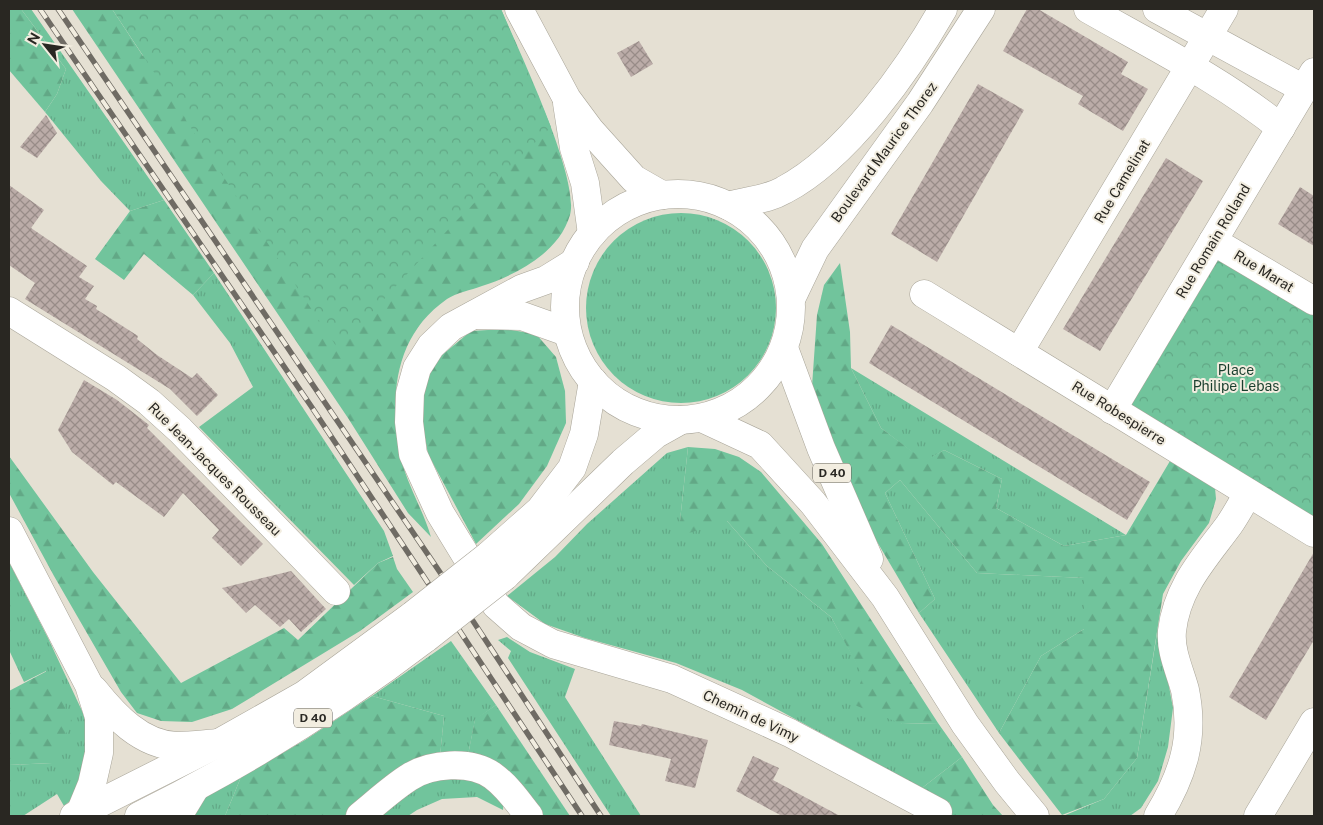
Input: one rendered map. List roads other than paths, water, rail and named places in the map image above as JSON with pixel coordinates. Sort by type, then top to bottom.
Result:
[{"type":"street","points":[[519,9],[566,99],[624,169],[634,179],[662,195]]},
{"type":"street","points":[[729,206],[759,200],[782,192],[808,176],[874,110],[902,74],[944,9]]},
{"type":"street","name":"Boulevard Maurice Thorez","points":[[792,297],[815,248],[920,103],[980,9]]},
{"type":"street","points":[[1088,9],[1190,67],[1260,112],[1281,128]]},
{"type":"street","points":[[1157,9],[1208,38],[1309,81]]},
{"type":"street","name":"Rue Camelinat","points":[[1019,352],[1224,9]]},
{"type":"street","name":"Rue Romain Rolland","points":[[1112,410],[1309,81]]},
{"type":"street","points":[[566,99],[574,148],[585,183],[592,234]]},
{"type":"street","points":[[683,194],[704,196],[729,206],[750,219],[771,241],[785,268],[792,297],[790,323],[784,348],[771,372],[752,393],[729,408],[692,419],[656,418],[632,410],[611,398],[593,381],[576,360],[567,332],[565,305],[568,283],[575,262],[592,234],[612,216],[636,202],[662,195],[683,194]]},
{"type":"street","name":"Rue Marat","points":[[1214,241],[1314,301]]},
{"type":"street","name":"Chemin de Vimy","points":[[575,262],[546,280],[521,289],[451,327],[431,346],[417,368],[410,393],[409,422],[413,454],[440,513],[496,605],[521,627],[553,644],[672,679],[790,733],[938,812]]},
{"type":"street","name":"Rue Robespierre","points":[[924,294],[1314,533]]},
{"type":"street","name":"Rue Jean-Jacques Rousseau","points":[[9,311],[116,378],[149,402],[180,430],[336,591]]},
{"type":"street","points":[[470,315],[522,316],[567,332]]},
{"type":"street","name":"D 40","points":[[784,348],[821,448],[885,597]]},
{"type":"street","name":"D 40","points":[[497,566],[572,468],[584,434],[593,381]]},
{"type":"street","name":"D 40","points":[[139,816],[195,788],[321,713],[419,626],[497,566],[656,434],[692,419],[760,445],[813,502],[885,597],[965,724],[1007,782],[1036,816]]},
{"type":"street","points":[[1158,816],[1173,791],[1184,764],[1190,728],[1185,691],[1173,649],[1172,632],[1176,611],[1184,588],[1199,563],[1230,524],[1248,493]]},
{"type":"street","points":[[9,531],[90,684],[111,711],[139,735],[175,746],[219,743]]},
{"type":"street","name":"D 40","points":[[77,815],[219,743],[419,626]]},
{"type":"street","points":[[77,815],[92,784],[99,753],[99,717],[90,684]]},
{"type":"street","points":[[1258,816],[1314,722]]},
{"type":"street","points":[[360,816],[409,777],[422,771],[448,766],[479,770],[491,775],[505,786],[528,816]]},
{"type":"street","points":[[178,816],[195,788]]},
{"type":"railway","points":[[40,9],[311,406],[582,816]]},
{"type":"railway","points":[[58,9],[473,621],[601,816]]},
{"type":"park label","name":"Place Philipe Lebas","points":[[1236,378]]}]
